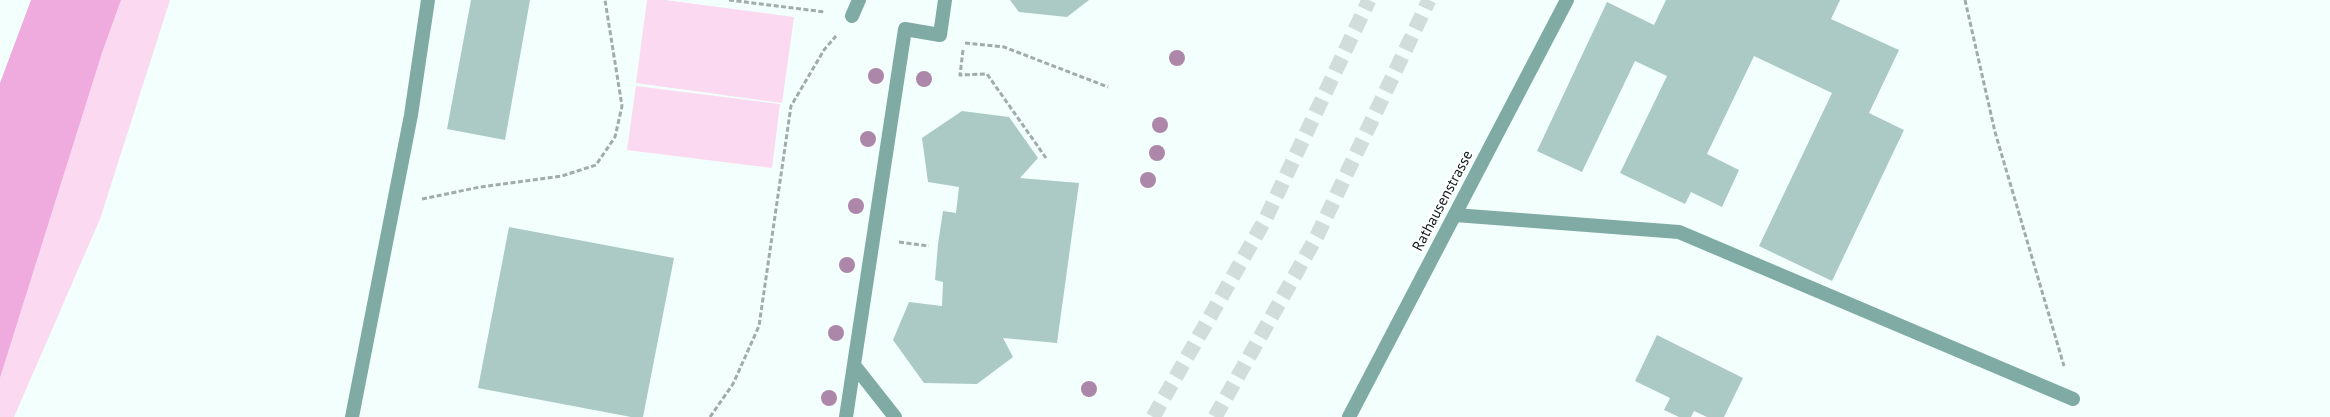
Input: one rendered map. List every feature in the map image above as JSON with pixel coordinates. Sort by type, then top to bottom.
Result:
[{"type":"street","points":[[352,417],[411,115],[428,0]]},
{"type":"street","points":[[852,16],[859,0]]},
{"type":"street","points":[[846,417],[905,29],[940,34],[945,0]]},
{"type":"street","name":"Rathausenstrasse","points":[[1349,417],[1567,0]]},
{"type":"street","points":[[1455,215],[1679,232],[2073,399]]},
{"type":"street","points":[[854,365],[895,417]]},
{"type":"path","points":[[395,198],[411,201],[480,187],[562,176],[596,165],[615,138],[622,106],[605,0]]},
{"type":"path","points":[[729,0],[852,16]]},
{"type":"path","points":[[1965,0],[1995,132],[2073,399]]},
{"type":"path","points":[[710,417],[733,384],[759,326],[791,106],[824,50],[852,16]]},
{"type":"path","points":[[965,34],[960,76],[987,74],[1046,158]]},
{"type":"path","points":[[964,43],[1004,47],[1108,87]]},
{"type":"shaded area","points":[[31,0],[121,0],[102,53],[0,378],[0,83]]},
{"type":"shaded area","points":[[121,0],[170,0],[100,219],[14,417],[0,417],[0,378],[102,53]]},
{"type":"shaded area","points":[[647,0],[665,0],[794,17],[782,103],[636,83]]},
{"type":"shaded area","points":[[636,86],[780,104],[772,168],[627,150]]},
{"type":"building","points":[[471,0],[530,0],[505,140],[447,129]]},
{"type":"building","points":[[1010,0],[1089,0],[1067,17],[1019,12]]},
{"type":"building","points":[[1666,0],[1840,0],[1831,19],[1899,50],[1869,113],[1904,130],[1832,281],[1759,246],[1832,93],[1754,56],[1707,154],[1739,170],[1722,207],[1691,192],[1685,204],[1620,173],[1667,76],[1635,61],[1582,172],[1537,151],[1607,2],[1654,25]]},
{"type":"building","points":[[962,111],[1009,117],[1038,158],[1020,178],[1079,183],[1057,343],[1003,338],[1013,357],[977,384],[924,383],[893,340],[909,302],[942,306],[943,282],[935,280],[938,244],[943,211],[956,213],[959,187],[928,182],[922,138]]},
{"type":"building","points":[[509,227],[674,258],[643,417],[631,417],[478,388]]},
{"type":"building","points":[[1657,335],[1743,378],[1724,417],[1707,417],[1694,411],[1691,417],[1679,417],[1664,410],[1670,398],[1635,381]]},
{"type":"tunnel","points":[[1153,417],[1266,218],[1369,0]]},
{"type":"tunnel","points":[[1215,417],[1317,236],[1429,0]]}]
